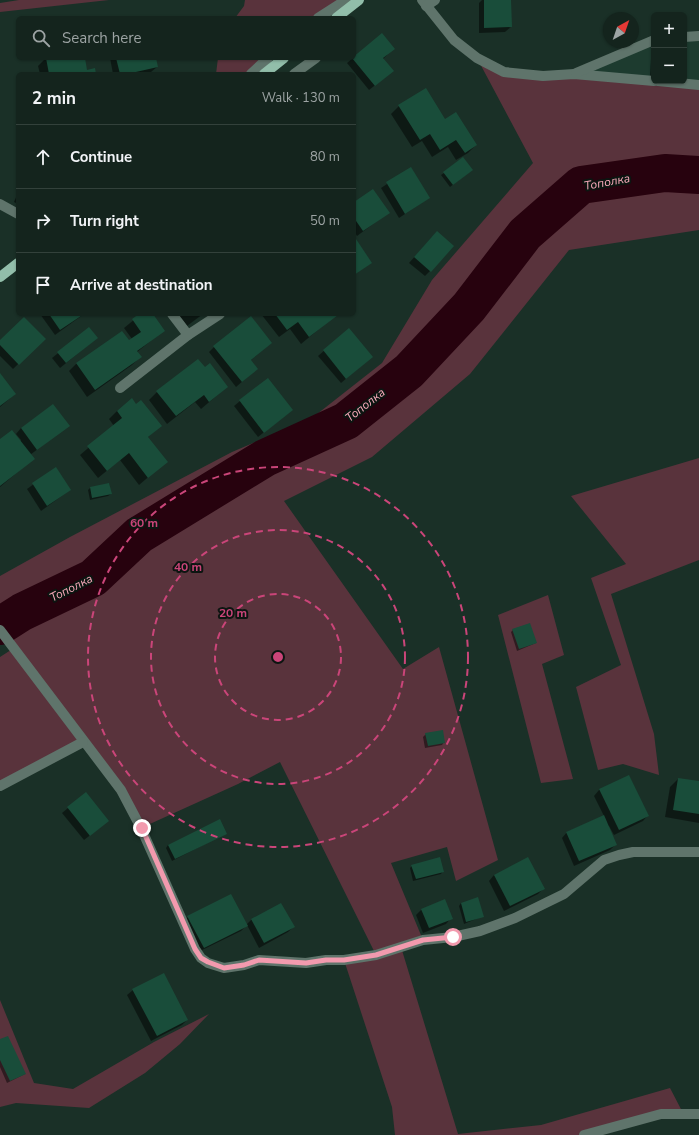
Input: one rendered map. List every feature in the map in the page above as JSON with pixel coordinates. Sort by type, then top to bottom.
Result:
[{"type":"main road","points":[[338,16],[348,4],[359,0]]},
{"type":"main road","points":[[266,72],[282,60]]},
{"type":"main road","points":[[0,277],[16,265]]},
{"type":"street","points":[[435,0],[424,3],[454,40],[477,58],[504,72],[543,76],[574,74],[651,81]]},
{"type":"street","points":[[322,16],[348,4],[347,16]]},
{"type":"street","points":[[687,37],[699,36]]},
{"type":"street","points":[[574,74],[651,41]]},
{"type":"street","points":[[253,72],[266,60]]},
{"type":"street","points":[[297,72],[313,60]]},
{"type":"street","points":[[687,84],[699,85]]},
{"type":"street","points":[[0,204],[16,213]]},
{"type":"street","points":[[174,316],[188,335]]},
{"type":"street","points":[[120,388],[188,335],[217,316]]},
{"type":"street","points":[[0,630],[83,742],[121,790],[142,828],[195,949],[201,958],[224,968],[244,965],[259,960],[306,963],[326,960],[344,960],[376,955],[423,940],[453,937],[480,931],[515,918],[564,894],[604,860],[612,857],[633,852],[699,852]]},
{"type":"street","points":[[0,786],[83,742]]},
{"type":"street","points":[[584,1135],[661,1114],[699,1114]]},
{"type":"shaded area","points":[[19,0],[109,0],[0,12],[0,3]]},
{"type":"shaded area","points":[[245,0],[344,0],[321,16],[236,16],[244,6]]},
{"type":"shaded area","points":[[699,36],[699,85],[687,82],[687,37]]},
{"type":"shaded area","points":[[651,41],[651,81],[574,74],[635,48],[639,48],[639,46]]},
{"type":"shaded area","points":[[477,58],[504,72],[651,82],[651,84],[699,85],[699,230],[569,250],[470,374],[372,457],[284,501],[403,669],[439,647],[498,860],[456,881],[447,847],[391,863],[423,940],[401,947],[458,1134],[541,1125],[670,1088],[683,1113],[584,1135],[395,1135],[392,1107],[344,960],[376,955],[280,762],[238,784],[141,828],[83,742],[0,786],[0,657],[14,648],[0,630],[0,576],[70,537],[232,452],[312,418],[382,363],[432,280],[533,163]]},
{"type":"shaded area","points":[[218,60],[266,60],[253,72],[216,72]]},
{"type":"shaded area","points":[[699,458],[699,560],[611,594],[654,734],[659,775],[623,764],[598,770],[576,687],[621,665],[591,578],[626,564],[571,496]]},
{"type":"shaded area","points":[[548,595],[564,655],[542,664],[573,779],[541,783],[498,615]]},
{"type":"shaded area","points":[[0,1000],[34,1083],[73,1089],[154,1042],[209,1014],[180,1044],[145,1073],[89,1108],[16,1103],[0,1107]]},
{"type":"building","points":[[484,0],[511,0],[512,27],[484,28]]},
{"type":"building","points":[[382,33],[395,49],[383,58],[394,71],[375,86],[354,60],[356,60],[356,55]]},
{"type":"building","points":[[46,60],[85,60],[87,70],[95,68],[96,72],[49,72]]},
{"type":"building","points":[[116,60],[156,60],[158,67],[136,72],[120,72]]},
{"type":"building","points":[[426,88],[445,119],[456,112],[477,145],[465,153],[456,140],[440,150],[430,134],[420,140],[398,105]]},
{"type":"building","points":[[463,157],[473,170],[453,185],[443,172]]},
{"type":"building","points":[[411,167],[430,198],[405,214],[386,182]]},
{"type":"building","points":[[373,189],[390,213],[363,231],[356,221],[356,201]]},
{"type":"building","points":[[437,231],[454,246],[431,272],[414,257]]},
{"type":"building","points":[[356,239],[372,263],[356,274]]},
{"type":"building","points":[[50,316],[81,316],[60,330]]},
{"type":"building","points":[[136,316],[154,316],[165,331],[137,351],[142,357],[95,390],[76,363],[122,331],[129,340],[141,332],[132,319]]},
{"type":"building","points":[[251,316],[272,343],[251,360],[258,369],[242,382],[213,346]]},
{"type":"building","points":[[276,316],[337,316],[309,337],[298,322],[287,330]]},
{"type":"building","points":[[24,317],[46,339],[19,365],[0,345],[0,340]]},
{"type":"building","points":[[89,327],[98,338],[66,363],[57,352]]},
{"type":"building","points":[[349,328],[373,357],[346,379],[323,350]]},
{"type":"building","points":[[198,359],[205,367],[210,363],[228,387],[209,402],[204,395],[176,416],[156,391]]},
{"type":"building","points":[[0,373],[16,394],[0,406]]},
{"type":"building","points":[[268,378],[293,410],[264,433],[239,400]]},
{"type":"building","points":[[132,398],[136,404],[141,400],[162,426],[148,437],[168,462],[148,478],[129,453],[107,471],[87,446],[122,418],[117,411]]},
{"type":"building","points":[[53,404],[70,426],[37,450],[21,428]]},
{"type":"building","points":[[12,430],[35,459],[0,486],[0,439]]},
{"type":"building","points":[[56,467],[71,490],[47,506],[32,483]]},
{"type":"building","points":[[109,483],[112,494],[92,498],[90,487]]},
{"type":"building","points":[[530,623],[537,643],[519,649],[512,629]]},
{"type":"building","points":[[443,730],[445,743],[428,746],[425,733]]},
{"type":"building","points":[[629,775],[649,816],[619,830],[599,789]]},
{"type":"building","points":[[678,778],[699,781],[699,814],[673,810]]},
{"type":"building","points":[[86,792],[109,821],[90,836],[67,807]]},
{"type":"building","points":[[604,815],[617,845],[579,861],[566,832]]},
{"type":"building","points":[[220,819],[227,834],[175,859],[168,845]]},
{"type":"building","points":[[440,857],[444,872],[416,879],[411,865]]},
{"type":"building","points":[[528,857],[545,889],[510,906],[494,875]]},
{"type":"building","points":[[231,894],[248,926],[204,948],[187,916]]},
{"type":"building","points":[[478,897],[484,917],[466,922],[461,903]]},
{"type":"building","points":[[445,899],[453,919],[429,928],[421,909]]},
{"type":"building","points":[[281,903],[295,927],[264,943],[251,919]]},
{"type":"building","points":[[164,973],[188,1020],[157,1036],[132,989]]},
{"type":"building","points":[[8,1036],[26,1074],[10,1081],[0,1060],[0,1039]]},
{"type":"waterway","name":"Тополка","points":[[0,626],[22,612],[93,578],[139,535],[265,458],[346,421],[409,371],[469,307],[525,234],[581,185],[665,173],[699,175]]},
{"type":"route","points":[[142,828],[195,949],[201,958],[224,968],[244,965],[259,960],[306,963],[326,960],[344,960],[376,955],[423,940],[453,937]]}]
